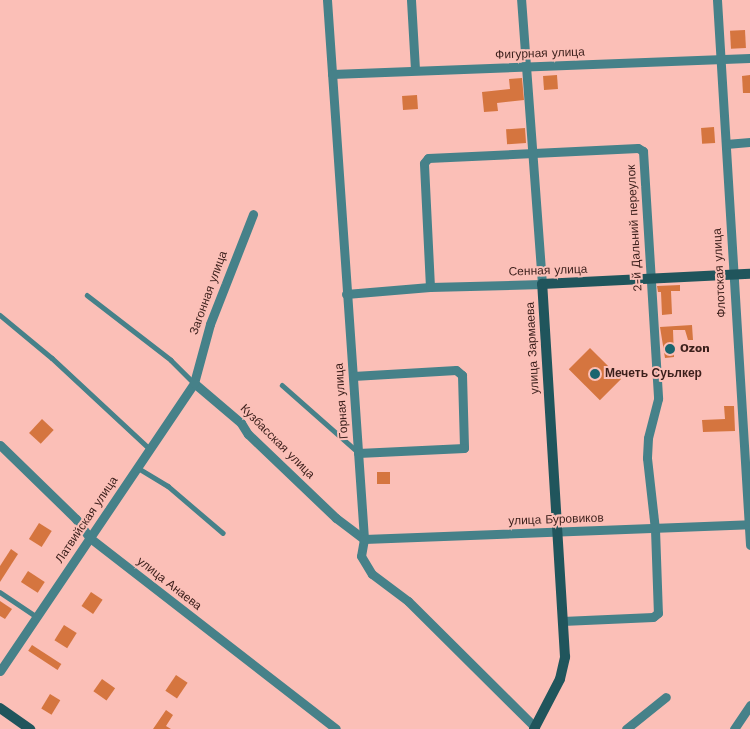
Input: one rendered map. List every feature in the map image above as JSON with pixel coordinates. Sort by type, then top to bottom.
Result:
[{"type":"street","name":"Горная улица","points":[[327,0],[364,539],[361,556],[372,574],[408,601],[534,728]]},
{"type":"street","points":[[411,0],[415,70]]},
{"type":"street","name":"улица Зармаева","points":[[521,0],[542,284],[564,669],[534,728]]},
{"type":"street","name":"Флотская улица","points":[[717,0],[732,275],[747,441],[750,545]]},
{"type":"street","name":"Фигурная улица","points":[[332,74],[750,58]]},
{"type":"street","points":[[726,144],[750,142]]},
{"type":"street","name":"2-й Дальний переулок","points":[[430,287],[426,159],[532,153],[642,150],[658,399],[648,438],[647,458],[655,529],[657,615],[562,621]]},
{"type":"street","name":"Загонная улица","points":[[194,383],[210,324],[253,214]]},
{"type":"street","name":"Сенная улица","points":[[346,294],[430,287],[542,284],[750,274]]},
{"type":"street","points":[[353,376],[456,370],[462,375],[464,448],[358,453]]},
{"type":"street","name":"Латвийская улица","points":[[0,671],[194,383]]},
{"type":"street","name":"Кузбасская улица","points":[[194,383],[241,423],[248,434],[336,518],[364,539]]},
{"type":"street","name":"улица Анаева","points":[[0,445],[76,519],[90,538],[336,729]]},
{"type":"street","name":"улица Буровиков","points":[[364,539],[749,524]]},
{"type":"street","points":[[626,729],[666,697]]},
{"type":"street","points":[[734,729],[750,705]]},
{"type":"street","points":[[0,708],[30,729]]},
{"type":"lane","points":[[87,295],[171,360],[194,383]]},
{"type":"lane","points":[[0,316],[52,358],[150,449]]},
{"type":"lane","points":[[282,385],[358,453]]},
{"type":"lane","points":[[138,468],[168,486],[223,533]]},
{"type":"lane","points":[[0,592],[37,617]]},
{"type":"building","points":[[745,30],[746,48],[731,49],[730,31]]},
{"type":"building","points":[[557,75],[558,89],[544,90],[543,76]]},
{"type":"building","points":[[750,75],[750,93],[743,93],[742,76]]},
{"type":"building","points":[[522,78],[524,100],[497,103],[498,111],[484,112],[482,92],[510,89],[509,79]]},
{"type":"building","points":[[417,95],[418,109],[403,110],[402,96]]},
{"type":"building","points":[[714,127],[715,143],[702,144],[701,128]]},
{"type":"building","points":[[525,128],[526,143],[507,144],[506,129]]},
{"type":"building","points":[[680,285],[680,291],[671,291],[672,314],[662,315],[661,292],[658,292],[657,286]]},
{"type":"building","points":[[692,325],[693,340],[688,340],[685,330],[673,330],[674,357],[665,358],[660,327]]},
{"type":"building","name":"Мечеть Суьлкер","points":[[590,348],[621,379],[600,400],[569,369]]},
{"type":"building","points":[[724,406],[734,406],[735,431],[703,432],[702,420],[725,419]]},
{"type":"building","points":[[42,419],[54,430],[41,444],[29,433]]},
{"type":"building","points":[[377,472],[390,472],[390,484],[377,484]]},
{"type":"building","points":[[39,523],[52,531],[42,547],[29,539]]},
{"type":"building","points":[[11,549],[18,554],[0,582],[0,566]]},
{"type":"building","points":[[28,571],[45,582],[38,593],[21,582]]},
{"type":"building","points":[[91,592],[103,600],[93,614],[81,606]]},
{"type":"building","points":[[0,601],[12,609],[5,619],[0,616]]},
{"type":"building","points":[[64,625],[77,633],[67,648],[54,640]]},
{"type":"building","points":[[32,645],[61,664],[58,670],[28,651]]},
{"type":"building","points":[[176,675],[188,683],[177,699],[165,691]]},
{"type":"building","points":[[102,679],[115,688],[107,700],[93,691]]},
{"type":"building","points":[[50,694],[60,700],[52,715],[41,709]]},
{"type":"building","points":[[166,710],[173,715],[166,726],[171,729],[153,729]]},
{"type":"place","name":"Ozon","points":[[670,349]]},
{"type":"place","name":"Мечеть Суьлкер","points":[[595,374]]}]
